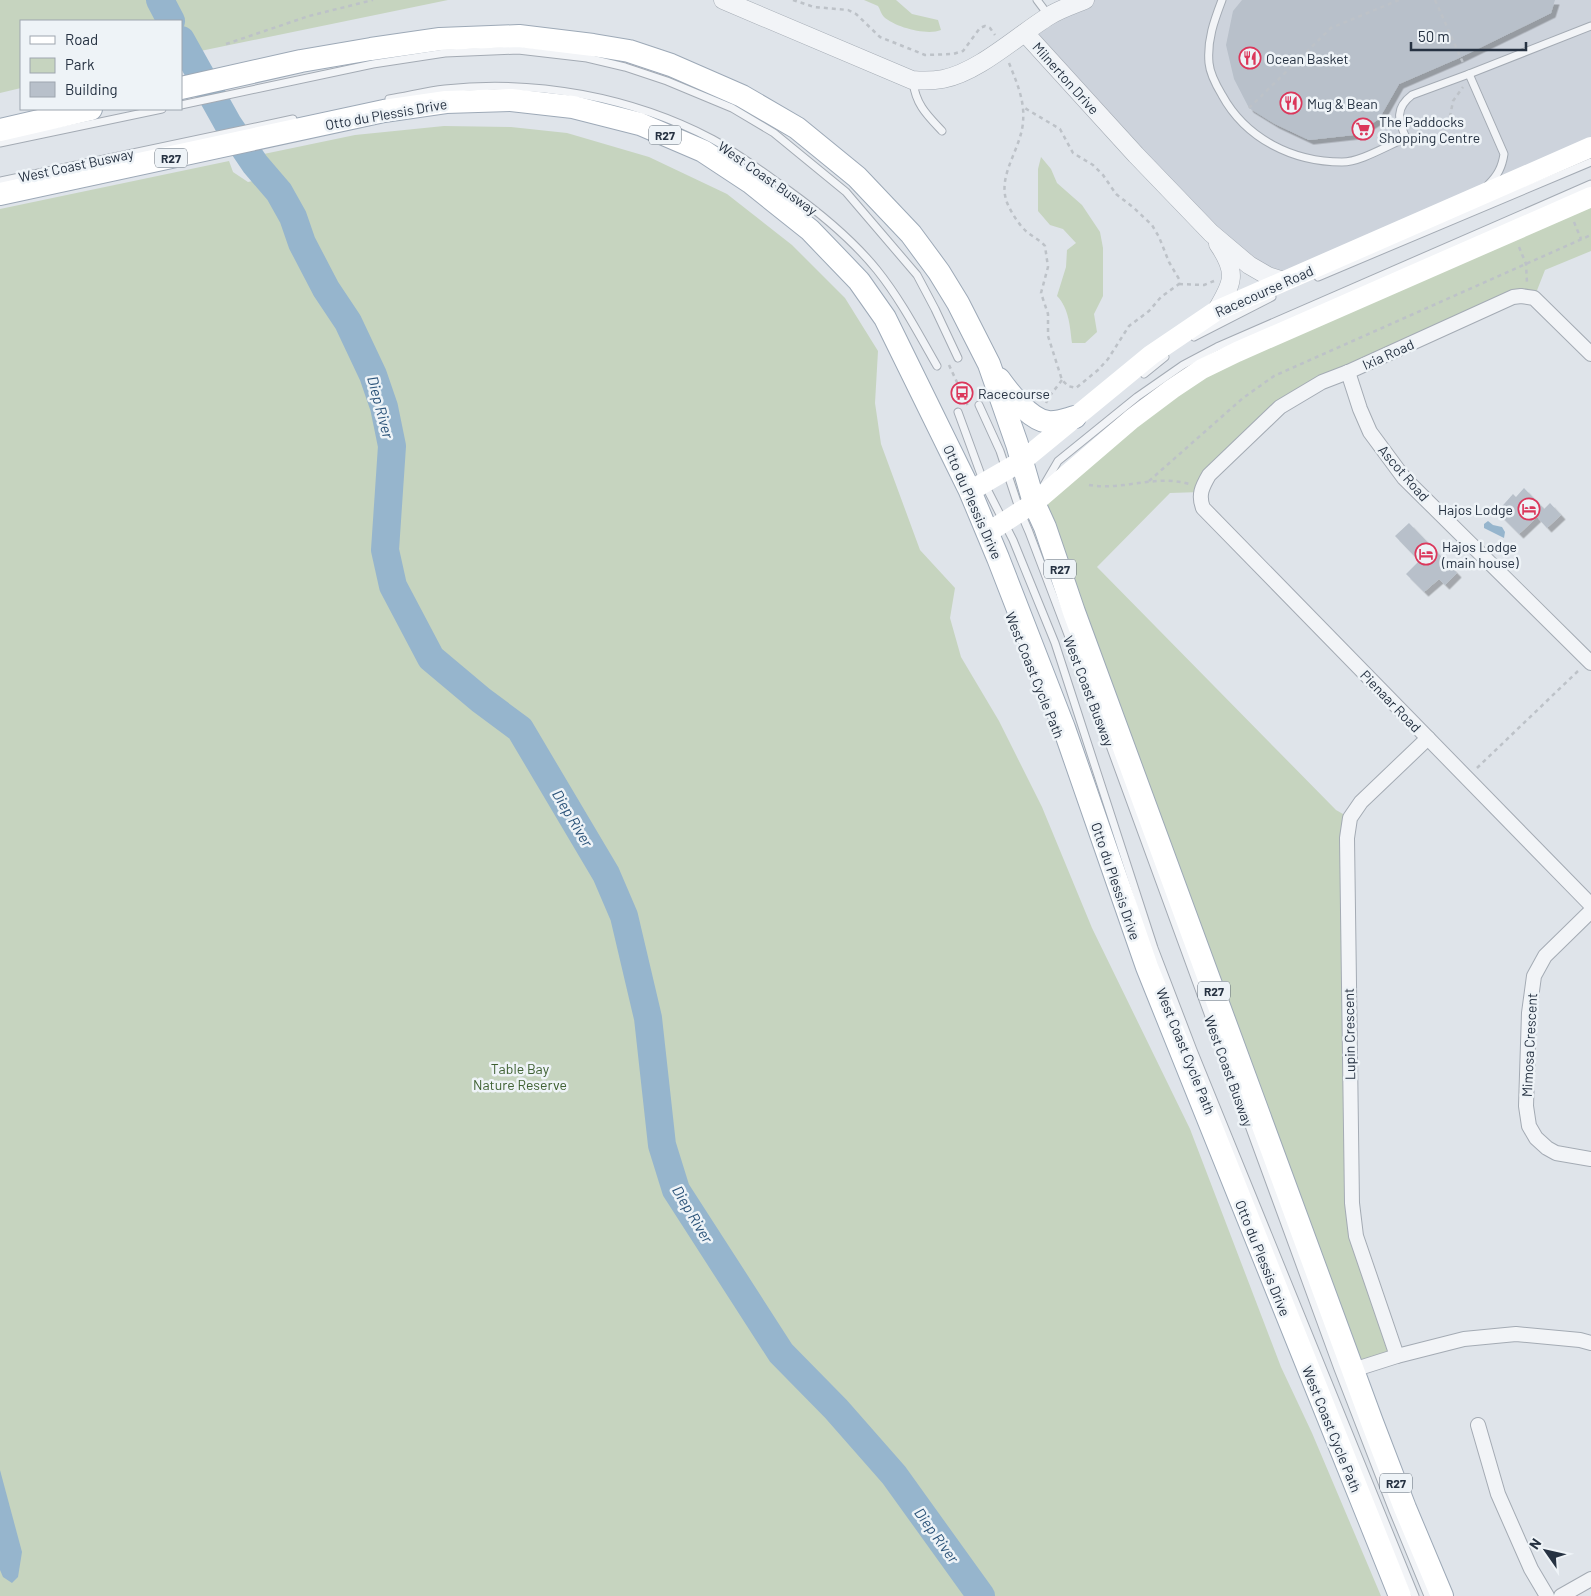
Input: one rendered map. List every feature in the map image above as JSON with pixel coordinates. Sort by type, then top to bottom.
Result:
[{"type":"main road","name":"Otto du Plessis Drive","points":[[182,88],[309,68],[440,39],[519,36],[629,51],[671,65],[742,96],[805,134],[857,177],[911,234],[940,272],[989,364],[1014,465],[1011,517],[1064,728],[1146,967],[1400,1596]]},
{"type":"main road","name":"Otto du Plessis Drive","points":[[0,194],[384,111],[446,102],[511,100],[573,107],[640,124],[703,151],[750,182],[810,230],[859,281],[885,318],[977,487],[1011,517],[1045,527],[1081,630],[1353,1370],[1405,1508],[1442,1596]]},
{"type":"main road","points":[[0,130],[87,110]]},
{"type":"main road","name":"Racecourse Road","points":[[977,487],[1014,465],[1071,426],[1152,355],[1216,311],[1284,287],[1477,196],[1591,147]]},
{"type":"main road","points":[[1011,517],[1132,418],[1202,369],[1591,197]]},
{"type":"main road","points":[[989,364],[1007,390],[1035,417],[1071,426]]},
{"type":"street","name":"Milnerton Drive","points":[[723,0],[912,80],[944,79],[963,73],[1025,33],[1136,155],[1211,232],[1248,265],[1284,287]]},
{"type":"street","points":[[1025,33],[1049,16],[1085,0]]},
{"type":"street","name":"Milnerton Drive","points":[[1211,232],[1228,258],[1231,268],[1231,281],[1216,311]]},
{"type":"street","points":[[1528,296],[1534,298],[1591,354]]},
{"type":"street","name":"Ixia Road","points":[[1201,490],[1209,475],[1280,407],[1322,382],[1512,298],[1528,296]]},
{"type":"street","name":"Ascot Road","points":[[1348,372],[1370,432],[1404,478],[1590,662]]},
{"type":"street","name":"Pienaar Road","points":[[1201,490],[1200,500],[1203,508],[1591,905]]},
{"type":"street","name":"Lupin Crescent","points":[[1397,1356],[1356,1236],[1352,1203],[1347,838],[1350,818],[1361,802],[1428,738]]},
{"type":"street","name":"Mimosa Crescent","points":[[1591,911],[1545,956],[1534,976],[1529,1013],[1526,1106],[1529,1126],[1536,1138],[1546,1148],[1556,1153],[1591,1159]]},
{"type":"street","points":[[1353,1370],[1397,1356],[1464,1339],[1516,1334],[1580,1340],[1591,1343]]},
{"type":"street","points":[[1478,1425],[1498,1494],[1531,1569],[1548,1596]]},
{"type":"street","points":[[1561,1596],[1591,1579]]},
{"type":"lane","points":[[1037,0],[1049,16]]},
{"type":"lane","points":[[1222,0],[1212,27],[1209,44],[1209,65],[1215,83],[1227,105],[1240,122],[1264,141],[1284,152],[1343,162],[1354,160],[1406,138],[1399,118],[1400,109],[1405,100],[1412,95],[1591,26]]},
{"type":"lane","points":[[182,105],[309,68],[373,64],[445,54],[518,50],[587,58],[625,67],[667,81],[732,108],[774,133],[846,192],[917,275],[958,358]]},
{"type":"lane","points":[[1470,74],[1504,154],[1503,164],[1497,175],[1477,196]]},
{"type":"lane","points":[[912,80],[914,95],[918,103],[942,131]]},
{"type":"lane","name":"West Coast Busway","points":[[383,100],[445,90],[492,87],[577,92],[645,110],[711,139],[758,168],[823,216],[851,242],[876,268],[892,289],[937,366]]},
{"type":"lane","points":[[0,143],[157,110]]},
{"type":"lane","name":"West Coast Busway","points":[[0,181],[306,116]]},
{"type":"lane","points":[[1311,280],[1591,162]]},
{"type":"lane","points":[[1011,517],[1058,461],[1137,397],[1183,365],[1217,347],[1591,184]]},
{"type":"lane","points":[[1188,341],[1284,287]]},
{"type":"lane","points":[[1139,378],[1174,351]]},
{"type":"lane","points":[[979,404],[1000,451],[1014,465]]},
{"type":"lane","points":[[958,412],[977,487]]},
{"type":"lane","name":"West Coast Busway","points":[[1011,517],[1055,643],[1157,957],[1415,1596]]},
{"type":"lane","name":"West Coast Busway","points":[[1011,517],[1030,532],[1335,1360],[1428,1596]]},
{"type":"path","points":[[226,44],[309,16],[372,0]]},
{"type":"path","points":[[793,0],[814,7],[848,10],[856,14],[880,37],[925,55],[953,54],[963,51],[980,28],[984,26],[990,28],[997,38]]},
{"type":"path","points":[[1249,108],[1332,28],[1399,0]]},
{"type":"path","points":[[1435,0],[1459,58],[1470,74],[1453,101],[1450,118]]},
{"type":"path","points":[[1007,58],[1021,95],[1023,107],[1022,133],[1006,172],[1005,193],[1009,208],[1027,232],[1045,246],[1048,267],[1041,293],[1048,314],[1048,336],[1062,380],[1072,388],[1079,387],[1108,359],[1129,326],[1149,311],[1161,297],[1179,284],[1204,285],[1215,281]]},
{"type":"path","points":[[1023,107],[1060,129],[1073,153],[1093,165],[1103,175],[1116,194],[1152,225],[1159,236],[1169,262],[1179,280],[1179,284]]},
{"type":"path","points":[[1572,217],[1581,239]]},
{"type":"path","points":[[1149,481],[1243,398],[1274,376],[1591,235]]},
{"type":"path","points":[[1521,250],[1526,264],[1528,296]]},
{"type":"path","points":[[1044,409],[1048,398],[1062,380]]},
{"type":"path","points":[[1089,485],[1102,487],[1166,479],[1181,481],[1201,490]]},
{"type":"path","points":[[1467,777],[1590,662]]},
{"type":"shaded area","name":"The Paddocks Shopping Centre","points":[[1085,0],[1591,0],[1591,147],[1284,281],[1260,272],[1025,33]]},
{"type":"green space","points":[[0,0],[448,0],[182,55],[182,20],[20,20],[20,88],[0,93]]},
{"type":"green space","points":[[864,0],[896,0],[912,14],[938,20],[941,30],[928,32],[903,27],[884,17],[878,6]]},
{"type":"green space","name":"Table Bay Nature Reserve","points":[[444,126],[511,127],[567,133],[649,157],[727,194],[792,245],[845,298],[878,351],[875,403],[881,444],[920,550],[955,588],[950,618],[961,657],[999,721],[1042,807],[1092,928],[1190,1129],[1281,1367],[1312,1433],[1381,1596],[0,1596],[0,209],[229,161],[233,172],[248,182],[276,176],[259,155],[355,135]]},
{"type":"green space","points":[[1041,157],[1051,169],[1057,183],[1082,205],[1100,232],[1103,248],[1103,296],[1094,314],[1097,332],[1085,343],[1072,343],[1070,324],[1064,306],[1057,296],[1066,267],[1067,250],[1076,243],[1063,229],[1050,225],[1038,211],[1038,169]]},
{"type":"green space","points":[[1591,197],[1591,251],[1545,270],[1534,298],[1528,296],[1303,392],[1201,492],[1170,493],[1097,567],[1336,810],[1350,818],[1352,1203],[1397,1356],[1353,1370],[1034,503],[1172,389]]},
{"type":"water","points":[[1488,521],[1493,525],[1502,527],[1505,532],[1504,538],[1484,528],[1484,524]]},
{"type":"water","points":[[0,1470],[22,1552],[18,1577],[12,1583],[3,1577],[0,1570]]},
{"type":"building","points":[[1242,0],[1555,0],[1551,13],[1459,58],[1399,84],[1379,119],[1354,135],[1309,140],[1275,124],[1249,108],[1234,79],[1226,45],[1233,11]]},
{"type":"building","name":"Hajos Lodge","points":[[1524,488],[1544,509],[1550,503],[1561,515],[1547,528],[1537,517],[1519,534],[1497,512],[1513,494],[1516,497]]},
{"type":"building","name":"Hajos Lodge (main house)","points":[[1409,523],[1457,573],[1445,585],[1439,579],[1424,592],[1406,574],[1419,561],[1395,536]]},
{"type":"waterway","name":"Diep River","points":[[160,0],[170,20]]},
{"type":"waterway","name":"Diep River","points":[[182,42],[228,124],[255,164],[279,192],[293,217],[302,243],[326,289],[348,322],[373,375],[384,407],[392,446],[385,550],[393,586],[431,658],[481,700],[520,729],[606,874],[624,916],[648,1018],[662,1145],[676,1190],[781,1353],[836,1409],[894,1475],[981,1596]]},
{"type":"place","name":"Ocean Basket","points":[[1250,58]]},
{"type":"place","name":"Mug & Bean","points":[[1291,103]]},
{"type":"place","name":"The Paddocks Shopping Centre","points":[[1363,129]]},
{"type":"place","name":"Racecourse","points":[[962,393]]},
{"type":"place","name":"Hajos Lodge","points":[[1529,509]]},
{"type":"place","name":"Hajos Lodge (main house)","points":[[1426,554]]}]
